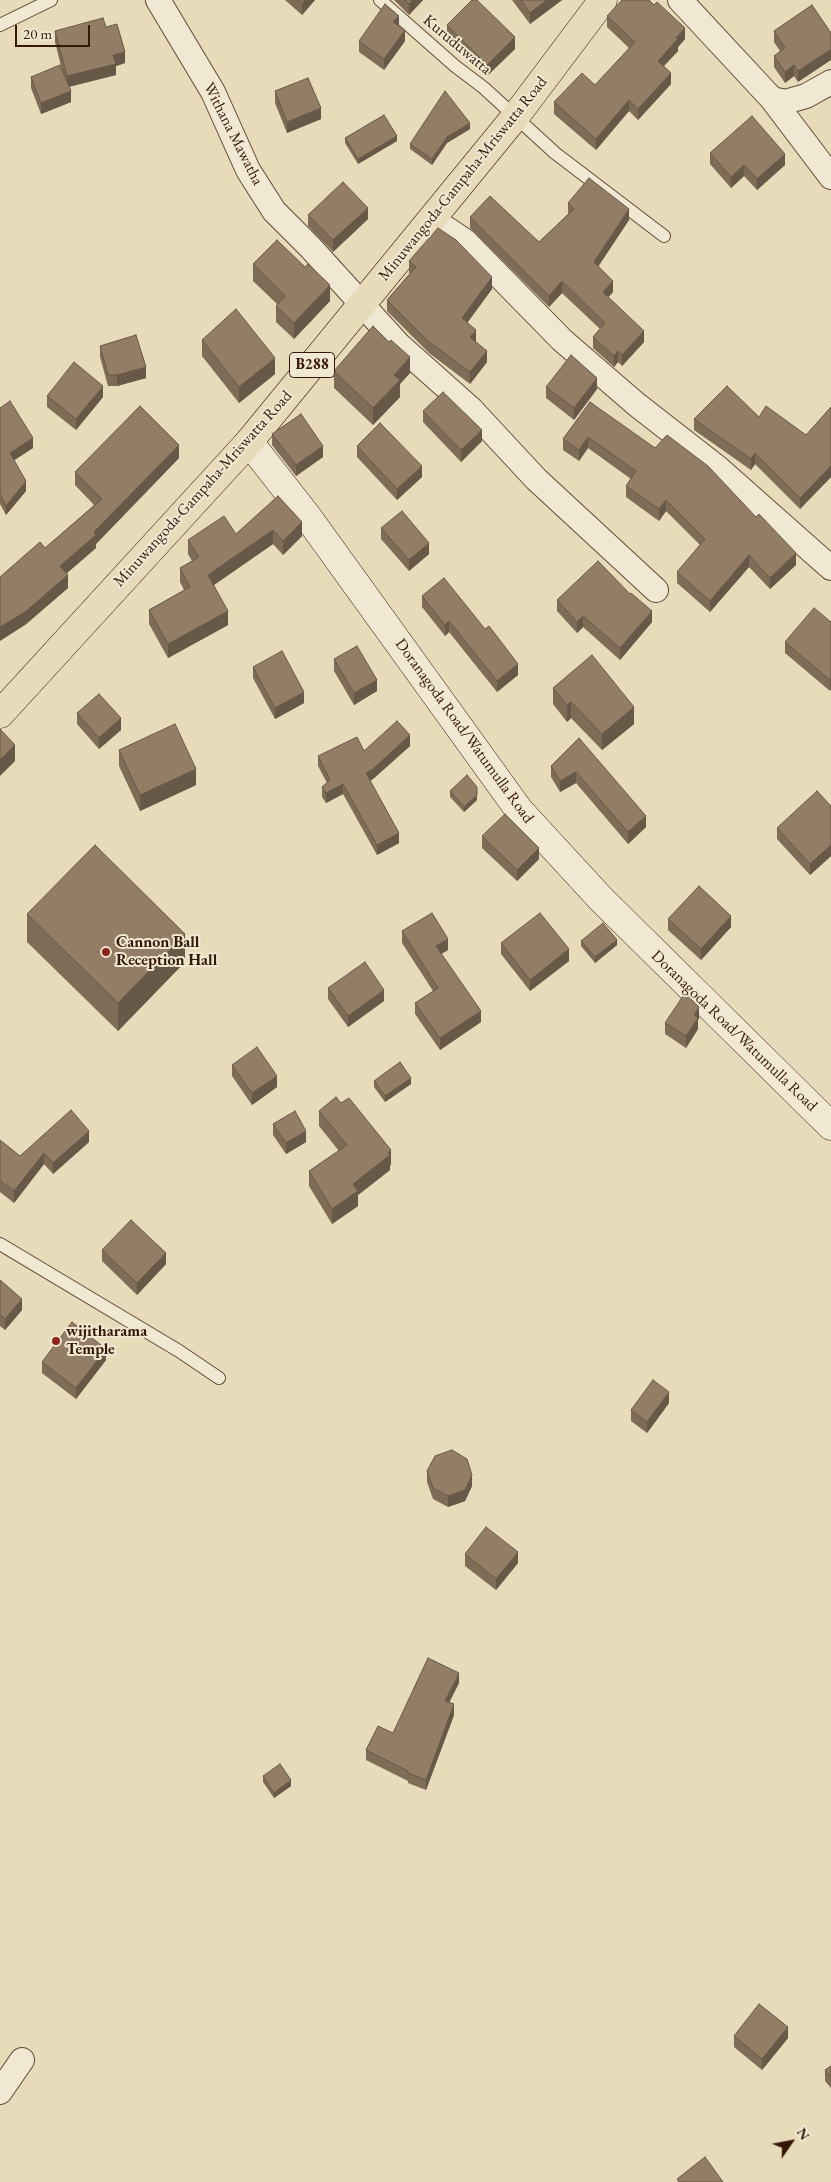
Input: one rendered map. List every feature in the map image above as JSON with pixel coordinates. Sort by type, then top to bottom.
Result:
[{"type":"main road","name":"Minuwangoda-Gampaha-Mriswatta Road","points":[[0,714],[249,442],[514,117],[603,0]]},
{"type":"street","name":"Withana Mawatha","points":[[158,0],[213,92],[248,170],[274,211],[399,345],[471,409],[536,479],[656,590]]},
{"type":"street","points":[[680,0],[772,99],[831,177]]},
{"type":"street","points":[[772,99],[785,102],[799,98],[831,82]]},
{"type":"street","points":[[432,218],[465,241],[562,340],[636,404],[718,468],[831,568]]},
{"type":"street","name":"Doranagoda Road/Watumulla Road","points":[[249,442],[308,516],[519,810],[601,899],[831,1126]]},
{"type":"street","points":[[0,2092],[22,2060]]},
{"type":"lane","points":[[0,25],[51,0]]},
{"type":"lane","name":"Kuruduwatta","points":[[380,0],[455,66],[484,88],[554,153],[664,236]]},
{"type":"lane","points":[[0,1244],[180,1351],[219,1378]]},
{"type":"building","points":[[405,0],[413,0],[409,4]]},
{"type":"building","points":[[472,0],[477,0],[515,37],[487,65],[447,25]]},
{"type":"building","points":[[521,0],[547,0],[530,13]]},
{"type":"building","points":[[622,0],[649,0],[654,5],[657,2],[685,28],[676,38],[678,39],[658,61],[671,73],[638,109],[629,100],[596,139],[554,102],[582,73],[595,85],[635,42],[607,16]]},
{"type":"building","points":[[385,4],[399,16],[393,22],[405,30],[384,59],[359,41]]},
{"type":"building","points":[[812,5],[831,33],[831,49],[798,71],[794,65],[785,72],[774,56],[785,48],[774,31]]},
{"type":"building","points":[[103,18],[106,27],[117,24],[125,52],[113,55],[116,64],[67,76],[55,31]]},
{"type":"building","points":[[60,65],[71,91],[41,103],[31,77]]},
{"type":"building","points":[[308,78],[321,108],[287,122],[275,91]]},
{"type":"building","points":[[445,91],[470,123],[447,137],[432,159],[410,144]]},
{"type":"building","points":[[384,115],[397,136],[358,159],[345,138]]},
{"type":"building","points":[[752,116],[785,154],[757,179],[744,165],[731,177],[710,153]]},
{"type":"building","points":[[589,178],[629,209],[594,262],[613,281],[603,292],[644,331],[622,355],[618,351],[614,356],[593,337],[605,323],[562,281],[549,296],[470,217],[490,196],[539,242],[574,209],[568,203]]},
{"type":"building","points":[[343,182],[368,208],[333,240],[308,215]]},
{"type":"building","points":[[438,228],[456,240],[492,277],[462,318],[476,330],[470,337],[487,351],[470,372],[429,342],[387,300],[416,267],[409,261]]},
{"type":"building","points":[[277,240],[305,267],[308,264],[330,285],[294,323],[276,306],[285,296],[253,264]]},
{"type":"building","points":[[236,309],[275,358],[239,387],[202,340]]},
{"type":"building","points":[[373,326],[389,342],[391,340],[410,357],[394,375],[400,380],[373,408],[334,371]]},
{"type":"building","points":[[136,335],[146,367],[117,375],[108,375],[100,346]]},
{"type":"building","points":[[571,355],[597,378],[574,408],[546,387]]},
{"type":"building","points":[[74,362],[103,386],[76,419],[47,396]]},
{"type":"building","points":[[727,386],[759,417],[766,406],[806,435],[831,407],[831,466],[800,498],[755,453],[751,459],[694,419]]},
{"type":"building","points":[[443,392],[482,430],[461,450],[423,411]]},
{"type":"building","points":[[10,401],[33,438],[10,453],[26,481],[6,506],[0,494],[0,408]]},
{"type":"building","points":[[590,402],[655,448],[667,435],[708,466],[756,517],[759,514],[796,553],[770,578],[749,555],[710,601],[677,572],[705,539],[666,500],[659,509],[626,486],[636,471],[588,437],[579,450],[563,439]]},
{"type":"building","points":[[140,406],[179,445],[94,532],[96,535],[60,566],[68,575],[25,612],[0,627],[0,577],[40,542],[45,548],[102,499],[75,472]]},
{"type":"building","points":[[301,414],[323,446],[296,465],[272,434]]},
{"type":"building","points":[[380,423],[422,466],[397,489],[357,446]]},
{"type":"building","points":[[278,496],[302,522],[283,541],[273,530],[208,575],[228,611],[168,644],[149,610],[190,587],[180,568],[199,557],[188,540],[224,516],[236,534]]},
{"type":"building","points":[[402,511],[429,543],[409,560],[381,528]]},
{"type":"building","points":[[598,561],[630,594],[652,611],[620,648],[583,616],[577,622],[557,600]]},
{"type":"building","points":[[444,578],[485,629],[489,626],[518,664],[497,681],[449,621],[445,625],[422,596]]},
{"type":"building","points":[[814,608],[831,622],[830,680],[785,642]]},
{"type":"building","points":[[357,646],[377,680],[354,693],[334,659]]},
{"type":"building","points":[[282,651],[304,692],[275,708],[253,667]]},
{"type":"building","points":[[592,655],[634,707],[602,734],[571,702],[567,705],[553,688]]},
{"type":"building","points":[[99,694],[121,718],[99,738],[77,713]]},
{"type":"building","points":[[397,721],[410,735],[373,769],[366,773],[399,833],[377,845],[343,784],[326,793],[322,787],[330,780],[318,756],[357,737],[364,751]]},
{"type":"building","points":[[175,724],[196,769],[140,795],[119,750]]},
{"type":"building","points":[[0,729],[15,745],[0,760]]},
{"type":"building","points":[[579,738],[646,816],[628,832],[576,772],[560,781],[551,766]]},
{"type":"building","points":[[467,775],[477,787],[477,795],[464,807],[450,791]]},
{"type":"building","points":[[817,791],[831,806],[831,845],[810,864],[777,828]]},
{"type":"building","points":[[505,814],[539,848],[517,870],[482,836]]},
{"type":"building","name":"Cannon Ball Reception Hall","points":[[95,845],[185,934],[118,1003],[27,914]]},
{"type":"building","points":[[699,886],[731,916],[701,949],[668,919]]},
{"type":"building","points":[[432,913],[448,939],[436,946],[481,1011],[440,1038],[415,1003],[438,988],[402,931]]},
{"type":"building","points":[[540,913],[569,949],[530,980],[501,943]]},
{"type":"building","points":[[603,923],[617,940],[595,957],[581,941]]},
{"type":"building","points":[[365,962],[384,990],[348,1016],[328,988]]},
{"type":"building","points":[[685,993],[699,1007],[694,1015],[698,1018],[686,1036],[665,1023]]},
{"type":"building","points":[[257,1047],[277,1076],[252,1093],[232,1065]]},
{"type":"building","points":[[400,1062],[411,1078],[385,1096],[374,1081]]},
{"type":"building","points":[[336,1097],[341,1103],[349,1098],[391,1150],[388,1152],[390,1155],[353,1184],[358,1191],[332,1209],[309,1171],[347,1145],[319,1111]]},
{"type":"building","points":[[71,1110],[89,1131],[53,1163],[44,1153],[14,1191],[0,1181],[0,1140],[20,1156]]},
{"type":"building","points":[[295,1111],[306,1131],[286,1143],[273,1124]]},
{"type":"building","points":[[131,1220],[166,1253],[137,1283],[102,1250]]},
{"type":"building","points":[[0,1280],[22,1299],[5,1319],[0,1315]]},
{"type":"building","points":[[72,1322],[106,1349],[76,1388],[42,1362]]},
{"type":"building","points":[[653,1380],[669,1392],[647,1422],[631,1410]]},
{"type":"building","points":[[452,1450],[467,1459],[472,1475],[465,1490],[448,1496],[433,1488],[427,1471],[435,1456]]},
{"type":"building","points":[[486,1527],[518,1552],[496,1579],[465,1554]]},
{"type":"building","points":[[428,1658],[459,1673],[445,1701],[454,1704],[426,1780],[408,1773],[408,1771],[366,1750],[378,1726],[393,1733]]},
{"type":"building","points":[[280,1764],[291,1780],[274,1793],[263,1776]]},
{"type":"building","points":[[759,2004],[788,2027],[762,2059],[734,2036]]},
{"type":"building","points":[[831,2066],[831,2077],[825,2070]]},
{"type":"building","points":[[705,2157],[723,2182],[679,2182],[677,2179]]},
{"type":"place","name":"Cannon Ball Reception Hall","points":[[106,952]]},
{"type":"place","name":"wijitharama Temple","points":[[56,1341]]}]
